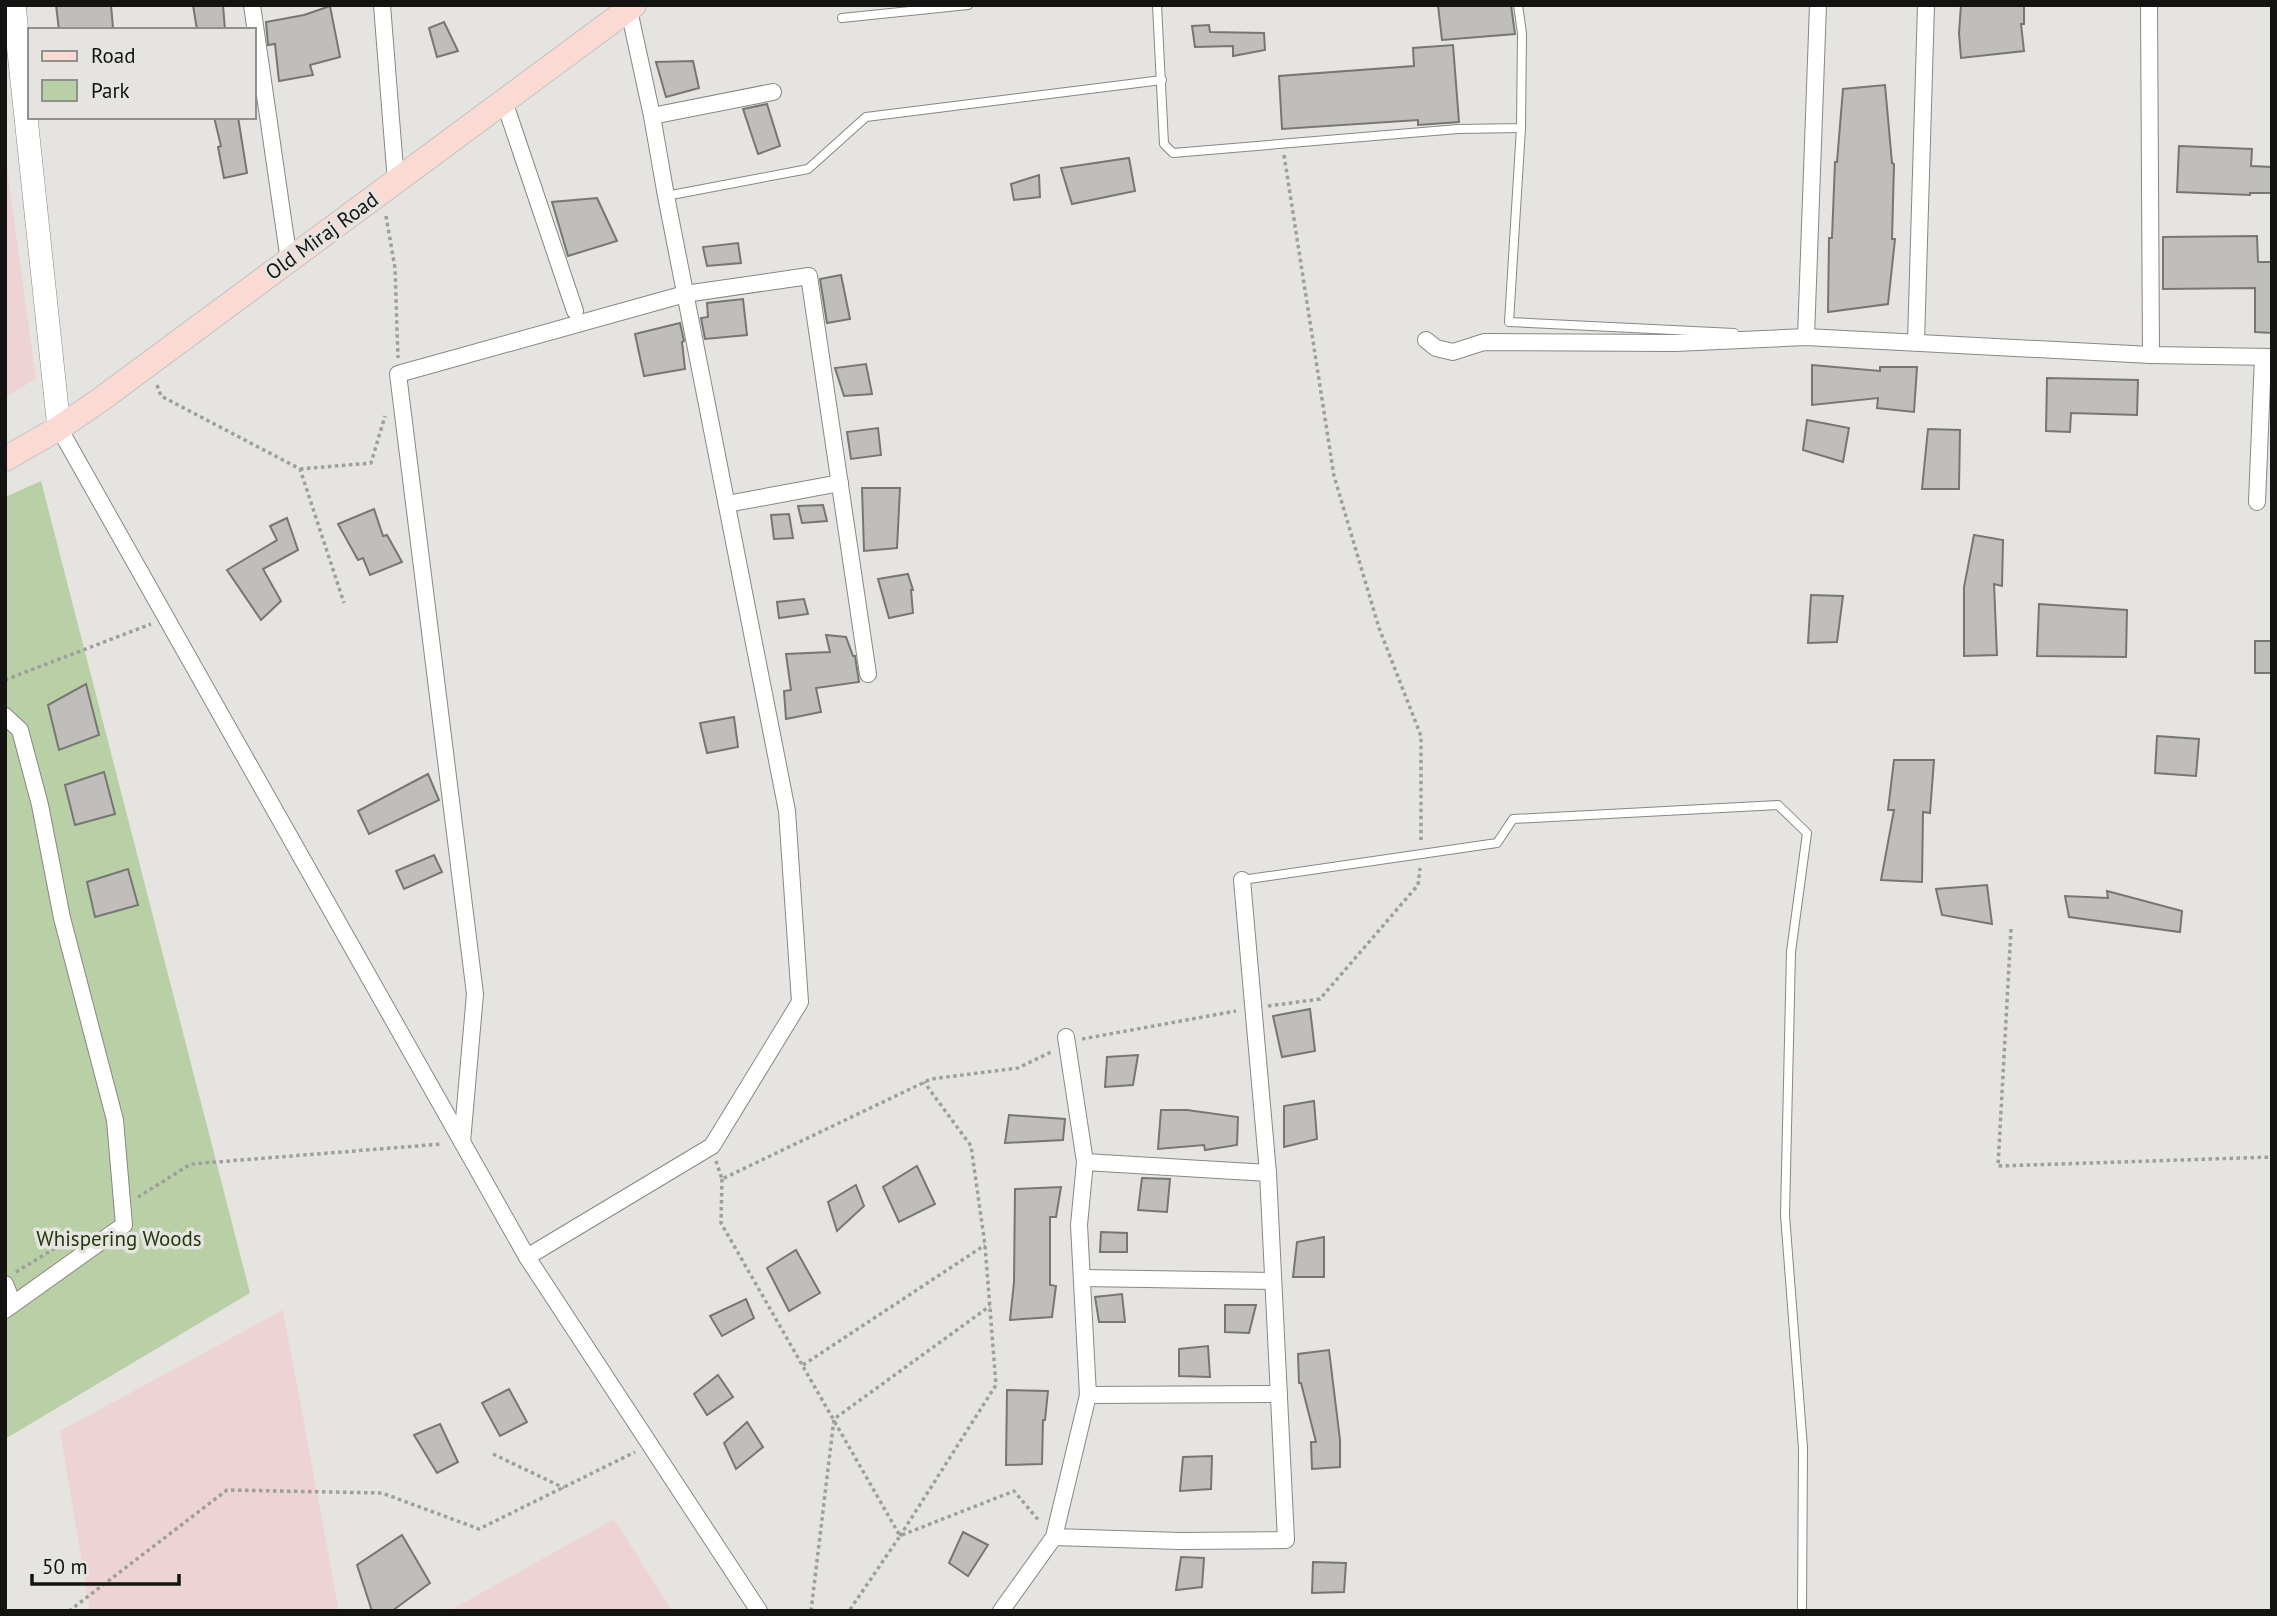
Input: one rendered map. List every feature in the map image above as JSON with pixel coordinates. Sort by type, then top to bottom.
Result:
[{"type":"main road","name":"Old Miraj Road","points":[[5,459],[59,428],[149,364],[631,7]]},
{"type":"street","points":[[14,5],[59,428],[527,1257],[759,1611]]},
{"type":"street","points":[[382,5],[389,187]]},
{"type":"street","points":[[1806,337],[1818,5]]},
{"type":"street","points":[[1916,342],[1926,5]]},
{"type":"street","points":[[2150,5],[2151,355]]},
{"type":"street","points":[[257,6],[289,261]]},
{"type":"street","points":[[527,1257],[712,1146],[800,1002],[788,811],[631,7]]},
{"type":"street","points":[[652,116],[773,92]]},
{"type":"street","points":[[504,101],[575,311]]},
{"type":"street","points":[[462,1142],[475,994],[398,374],[685,294],[809,275],[868,674]]},
{"type":"street","points":[[1426,340],[1436,348],[1453,352],[1484,342],[1675,343],[1806,337],[2151,355],[2267,357],[2257,502]]},
{"type":"street","points":[[727,505],[840,483]]},
{"type":"street","points":[[5,716],[20,730],[24,743],[40,804],[62,918],[115,1120],[124,1225],[9,1307],[5,1284]]},
{"type":"street","points":[[1054,1537],[1180,1541],[1286,1540],[1268,1172],[1242,880]]},
{"type":"street","points":[[1000,1611],[1054,1537],[1088,1395],[1079,1225],[1085,1162],[1071,1038]]},
{"type":"street","points":[[1085,1162],[1268,1172]]},
{"type":"street","points":[[1082,1278],[1273,1281]]},
{"type":"street","points":[[1088,1395],[1279,1394]]},
{"type":"lane","points":[[842,18],[968,5]]},
{"type":"lane","points":[[1157,5],[1164,144],[1173,153],[1458,129],[1521,128]]},
{"type":"lane","points":[[1518,5],[1522,33],[1521,128],[1508,323],[1806,337]]},
{"type":"lane","points":[[666,196],[808,169],[866,117],[1162,80]]},
{"type":"lane","points":[[1242,880],[1497,842],[1513,819],[1778,805],[1807,833],[1791,952],[1785,1215],[1803,1448],[1802,1611]]},
{"type":"path","points":[[1071,1038],[1253,1007],[1321,999],[1418,886],[1421,854],[1421,736],[1379,628],[1334,476],[1283,145]]},
{"type":"path","points":[[389,187],[398,374]]},
{"type":"path","points":[[149,364],[161,396],[300,469],[371,463],[387,412]]},
{"type":"path","points":[[300,469],[344,603]]},
{"type":"path","points":[[5,680],[166,618]]},
{"type":"path","points":[[2011,929],[1998,1166],[2272,1157]]},
{"type":"path","points":[[722,1178],[931,1079],[1018,1068],[1053,1051]]},
{"type":"path","points":[[849,1611],[996,1385],[985,1245],[971,1146],[924,1082]]},
{"type":"path","points":[[133,1200],[191,1164],[462,1142]]},
{"type":"path","points":[[712,1146],[722,1178],[721,1223],[900,1536]]},
{"type":"path","points":[[5,1279],[75,1236]]},
{"type":"path","points":[[803,1365],[985,1245]]},
{"type":"path","points":[[811,1611],[834,1419],[991,1305]]},
{"type":"path","points":[[69,1611],[227,1490],[382,1493],[479,1529],[650,1445]]},
{"type":"path","points":[[493,1454],[564,1488]]},
{"type":"path","points":[[900,1536],[1014,1491],[1054,1537]]},
{"type":"shaded area","points":[[5,154],[36,379],[5,397]]},
{"type":"shaded area","points":[[283,1310],[339,1611],[90,1611],[60,1431]]},
{"type":"shaded area","points":[[614,1519],[672,1611],[449,1611]]},
{"type":"green space","name":"Whispering Woods","points":[[41,481],[250,1293],[5,1439],[5,497]]},
{"type":"building","points":[[56,5],[111,5],[113,28],[59,28]]},
{"type":"building","points":[[193,5],[223,5],[225,28],[197,28]]},
{"type":"building","points":[[1438,5],[1511,5],[1515,34],[1442,40]]},
{"type":"building","points":[[1961,5],[2024,5],[2024,24],[2021,24],[2024,51],[1961,58]]},
{"type":"building","points":[[330,6],[340,57],[310,65],[313,75],[279,81],[275,44],[268,45],[266,22],[304,15]]},
{"type":"building","points":[[444,22],[458,51],[437,57],[429,28]]},
{"type":"building","points":[[1209,25],[1210,32],[1264,33],[1265,50],[1233,56],[1233,46],[1195,47],[1192,26]]},
{"type":"building","points":[[1453,45],[1459,122],[1418,125],[1418,120],[1282,129],[1279,76],[1414,66],[1413,48]]},
{"type":"building","points":[[693,61],[699,88],[666,97],[656,62]]},
{"type":"building","points":[[1885,85],[1894,164],[1892,239],[1895,239],[1888,304],[1828,312],[1829,238],[1832,238],[1835,162],[1843,89]]},
{"type":"building","points":[[767,104],[780,146],[758,154],[743,109]]},
{"type":"building","points":[[214,119],[238,119],[247,173],[224,178],[218,147],[221,146]]},
{"type":"building","points":[[2179,146],[2252,149],[2251,166],[2272,167],[2272,193],[2250,195],[2177,192]]},
{"type":"building","points":[[1129,158],[1135,191],[1072,204],[1061,168]]},
{"type":"building","points":[[1039,175],[1040,197],[1014,200],[1011,184]]},
{"type":"building","points":[[597,198],[617,241],[568,256],[552,202]]},
{"type":"building","points":[[2257,236],[2258,262],[2272,262],[2272,333],[2255,332],[2255,288],[2163,289],[2163,237]]},
{"type":"building","points":[[738,243],[741,263],[707,266],[703,247]]},
{"type":"building","points":[[841,275],[850,319],[827,323],[820,279]]},
{"type":"building","points":[[743,299],[747,335],[705,339],[701,318],[708,317],[707,303]]},
{"type":"building","points":[[680,323],[685,369],[644,376],[635,334]]},
{"type":"building","points":[[866,364],[872,394],[844,396],[835,368]]},
{"type":"building","points":[[1812,365],[1880,371],[1880,367],[1917,367],[1914,412],[1877,408],[1878,398],[1812,405]]},
{"type":"building","points":[[2047,378],[2138,380],[2137,415],[2071,413],[2070,432],[2046,431]]},
{"type":"building","points":[[1807,420],[1849,428],[1843,462],[1803,450]]},
{"type":"building","points":[[878,428],[881,455],[851,459],[847,432]]},
{"type":"building","points":[[1928,429],[1960,430],[1959,489],[1922,489]]},
{"type":"building","points":[[862,488],[900,488],[897,548],[864,551]]},
{"type":"building","points":[[823,505],[827,521],[802,523],[798,506]]},
{"type":"building","points":[[374,509],[383,536],[387,535],[402,562],[370,575],[363,558],[358,560],[338,524]]},
{"type":"building","points":[[789,514],[793,538],[774,539],[771,515]]},
{"type":"building","points":[[287,518],[298,550],[263,569],[281,601],[261,620],[227,570],[277,540],[270,526]]},
{"type":"building","points":[[1974,535],[2003,540],[2002,586],[1994,584],[1997,655],[1964,656],[1964,587]]},
{"type":"building","points":[[908,574],[913,590],[913,613],[889,618],[878,579]]},
{"type":"building","points":[[1811,595],[1843,596],[1837,642],[1808,643]]},
{"type":"building","points":[[804,599],[808,614],[779,618],[777,602]]},
{"type":"building","points":[[2039,604],[2127,610],[2126,657],[2037,656]]},
{"type":"building","points":[[826,635],[846,637],[855,656],[859,682],[816,688],[821,712],[786,719],[784,691],[791,690],[786,654],[830,652]]},
{"type":"building","points":[[2255,641],[2272,641],[2272,673],[2255,673]]},
{"type":"building","points":[[86,684],[99,735],[59,750],[48,705]]},
{"type":"building","points":[[734,717],[738,747],[707,753],[700,723]]},
{"type":"building","points":[[2157,736],[2199,739],[2196,776],[2155,773]]},
{"type":"building","points":[[1894,760],[1934,760],[1930,813],[1923,812],[1922,882],[1881,880],[1894,810],[1888,810]]},
{"type":"building","points":[[104,772],[115,814],[75,825],[65,785]]},
{"type":"building","points":[[428,774],[439,800],[369,834],[358,811]]},
{"type":"building","points":[[434,855],[442,872],[404,889],[396,871]]},
{"type":"building","points":[[128,869],[138,905],[95,917],[87,882]]},
{"type":"building","points":[[1987,885],[1992,924],[1942,915],[1936,889]]},
{"type":"building","points":[[2107,891],[2182,911],[2180,932],[2069,917],[2065,896],[2108,898]]},
{"type":"building","points":[[1310,1009],[1315,1051],[1282,1057],[1273,1016]]},
{"type":"building","points":[[1138,1055],[1133,1085],[1105,1087],[1107,1057]]},
{"type":"building","points":[[1314,1101],[1317,1139],[1284,1147],[1284,1106]]},
{"type":"building","points":[[1161,1110],[1187,1110],[1238,1117],[1237,1145],[1205,1150],[1204,1145],[1158,1149]]},
{"type":"building","points":[[1009,1115],[1065,1119],[1063,1140],[1005,1143]]},
{"type":"building","points":[[917,1166],[935,1204],[899,1222],[883,1187]]},
{"type":"building","points":[[1142,1178],[1170,1179],[1167,1212],[1138,1210]]},
{"type":"building","points":[[856,1185],[864,1206],[837,1231],[828,1202]]},
{"type":"building","points":[[1061,1187],[1056,1217],[1050,1217],[1050,1285],[1056,1286],[1052,1317],[1010,1320],[1014,1282],[1015,1189]]},
{"type":"building","points":[[1101,1232],[1127,1233],[1127,1252],[1100,1252]]},
{"type":"building","points":[[1324,1237],[1324,1277],[1293,1277],[1297,1242]]},
{"type":"building","points":[[796,1250],[820,1293],[789,1311],[767,1268]]},
{"type":"building","points":[[1122,1294],[1125,1322],[1099,1322],[1095,1297]]},
{"type":"building","points":[[746,1299],[754,1318],[722,1336],[710,1316]]},
{"type":"building","points":[[1225,1305],[1256,1305],[1249,1333],[1225,1332]]},
{"type":"building","points":[[1208,1346],[1210,1377],[1179,1376],[1179,1349]]},
{"type":"building","points":[[1329,1350],[1340,1440],[1340,1467],[1312,1469],[1311,1442],[1316,1442],[1299,1383],[1298,1354]]},
{"type":"building","points":[[718,1375],[733,1397],[707,1415],[694,1394]]},
{"type":"building","points":[[509,1389],[527,1422],[500,1436],[482,1403]]},
{"type":"building","points":[[1007,1390],[1048,1391],[1043,1420],[1042,1464],[1006,1465]]},
{"type":"building","points":[[747,1422],[763,1447],[736,1469],[724,1443]]},
{"type":"building","points":[[440,1424],[458,1462],[437,1473],[414,1435]]},
{"type":"building","points":[[1212,1456],[1211,1489],[1180,1491],[1183,1457]]},
{"type":"building","points":[[963,1532],[988,1545],[968,1576],[949,1563]]},
{"type":"building","points":[[402,1535],[430,1583],[392,1611],[372,1611],[357,1565]]},
{"type":"building","points":[[1181,1557],[1204,1558],[1202,1587],[1176,1590]]},
{"type":"building","points":[[1313,1562],[1346,1563],[1344,1592],[1312,1593]]}]
